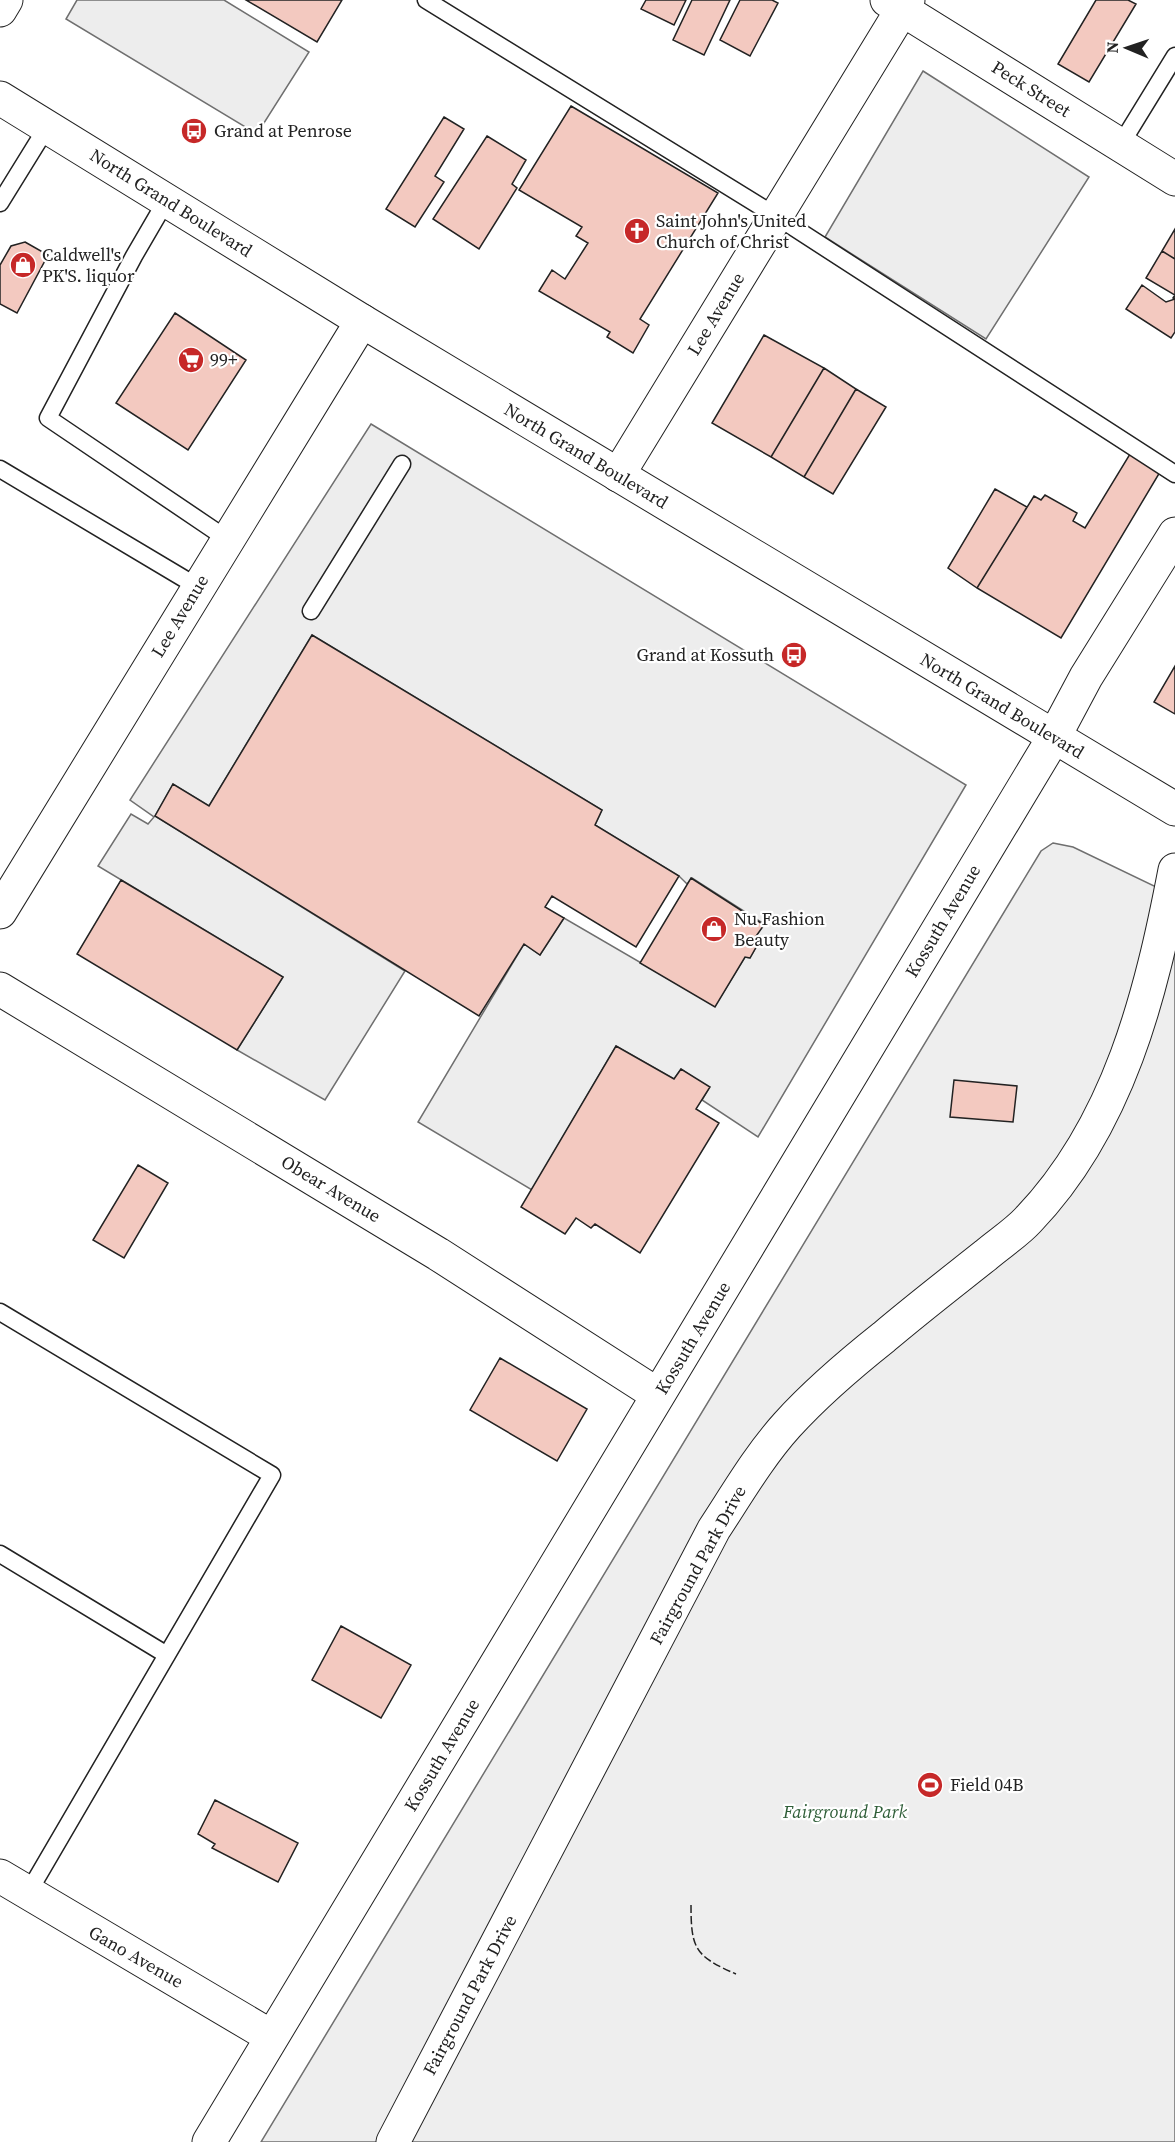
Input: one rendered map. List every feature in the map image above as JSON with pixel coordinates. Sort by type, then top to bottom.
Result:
[{"type":"street","points":[[0,10],[6,0]]},
{"type":"street","name":"Lee Avenue","points":[[618,475],[776,216],[899,3]]},
{"type":"street","name":"Peck Street","points":[[899,3],[1175,178]]},
{"type":"street","name":"North Grand Boulevard","points":[[0,98],[362,321],[1175,809]]},
{"type":"street","name":"Lee Avenue","points":[[0,912],[362,321]]},
{"type":"street","name":"Kossuth Avenue","points":[[209,2142],[1054,737],[1086,677],[1175,534]]},
{"type":"street","name":"Fairground Park Drive","points":[[393,2142],[714,1529],[748,1476],[786,1426],[832,1380],[1027,1221],[1059,1183],[1088,1140],[1114,1090],[1138,1024],[1160,944],[1175,870]]},
{"type":"street","name":"Obear Avenue","points":[[0,989],[438,1254],[658,1395]]},
{"type":"street","name":"Gano Avenue","points":[[0,1876],[272,2037]]},
{"type":"lane","points":[[426,0],[776,216],[1175,474]]},
{"type":"lane","points":[[1121,144],[1175,56]]},
{"type":"lane","points":[[0,203],[47,127]]},
{"type":"lane","points":[[166,201],[134,256],[48,418],[227,539]]},
{"type":"lane","points":[[311,611],[402,464]]},
{"type":"lane","points":[[0,469],[198,587]]},
{"type":"lane","points":[[0,1312],[272,1474],[28,1893]]},
{"type":"lane","points":[[0,1554],[167,1655]]},
{"type":"green space","name":"Fairground Park","points":[[1053,843],[1073,847],[1175,896],[1175,2142],[261,2142],[1041,851]]},
{"type":"shaded area","points":[[77,0],[224,0],[309,52],[257,134],[66,19]]},
{"type":"shaded area","points":[[923,71],[1089,177],[986,339],[825,237]]},
{"type":"shaded area","points":[[371,424],[966,785],[758,1137],[702,1100],[709,1088],[681,1069],[674,1079],[616,1046],[532,1190],[418,1122],[524,944],[540,955],[564,918],[715,1006],[745,957],[750,958],[759,942],[754,939],[764,924],[692,878],[687,884],[679,876],[595,825],[602,810],[312,635],[209,806],[173,784],[155,816],[405,971],[325,1100],[237,1050],[283,977],[98,866],[131,814],[148,824],[154,817],[130,800]]},
{"type":"building","points":[[246,0],[342,0],[317,42]]},
{"type":"building","points":[[646,0],[686,0],[674,25],[641,9]]},
{"type":"building","points":[[692,0],[730,0],[704,55],[673,40]]},
{"type":"building","points":[[740,0],[772,0],[778,3],[750,56],[720,40]]},
{"type":"building","points":[[1096,0],[1128,0],[1136,4],[1089,82],[1058,64]]},
{"type":"building","name":"Saint John's United Church of Christ","points":[[571,106],[718,193],[640,319],[649,325],[633,353],[607,337],[610,332],[539,291],[552,270],[565,279],[588,243],[576,236],[582,227],[519,190]]},
{"type":"building","points":[[444,117],[464,129],[435,176],[444,182],[415,227],[386,209]]},
{"type":"building","points":[[487,136],[526,160],[512,184],[517,188],[479,249],[433,219]]},
{"type":"building","points":[[1175,229],[1175,259],[1162,251]]},
{"type":"building","points":[[25,242],[48,255],[17,313],[0,304],[0,265],[11,246]]},
{"type":"building","points":[[1162,251],[1175,259],[1175,295],[1146,278]]},
{"type":"building","points":[[1142,285],[1166,302],[1175,299],[1175,332],[1171,338],[1126,309]]},
{"type":"building","points":[[175,313],[246,360],[188,450],[116,403]]},
{"type":"building","points":[[764,335],[824,368],[771,457],[712,423]]},
{"type":"building","points":[[824,368],[856,389],[804,477],[771,457]]},
{"type":"building","points":[[856,389],[886,407],[833,494],[804,477]]},
{"type":"building","points":[[1130,454],[1160,472],[1061,638],[977,588],[1034,496],[1041,500],[1045,495],[1077,513],[1073,521],[1085,528]]},
{"type":"building","points":[[995,489],[1027,507],[977,588],[948,568]]},
{"type":"building","points":[[312,635],[602,810],[595,825],[679,876],[636,947],[552,896],[545,907],[564,918],[540,955],[524,944],[479,1016],[155,816],[173,784],[209,806]]},
{"type":"building","points":[[1175,666],[1175,714],[1154,702]]},
{"type":"building","points":[[691,878],[764,925],[754,939],[759,942],[750,958],[745,957],[715,1007],[640,963]]},
{"type":"building","points":[[121,880],[283,977],[237,1050],[77,954]]},
{"type":"building","points":[[616,1046],[674,1079],[681,1069],[710,1087],[696,1109],[719,1123],[640,1253],[595,1224],[591,1228],[576,1218],[565,1234],[521,1207]]},
{"type":"building","points":[[954,1080],[1017,1086],[1013,1122],[950,1117]]},
{"type":"building","points":[[138,1165],[168,1183],[124,1258],[93,1240]]},
{"type":"building","points":[[500,1358],[587,1409],[557,1461],[470,1410]]},
{"type":"building","points":[[341,1626],[411,1665],[381,1718],[312,1680]]},
{"type":"building","points":[[215,1800],[298,1843],[278,1882],[212,1848],[215,1844],[198,1834]]},
{"type":"fence","points":[[691,1905],[692,1932],[698,1949],[712,1962],[736,1974]]},
{"type":"place","name":"Grand at Penrose","points":[[194,131]]},
{"type":"place","name":"Saint John's United Church of Christ","points":[[637,231]]},
{"type":"place","name":"Caldwell's PK'S. liquor","points":[[23,265]]},
{"type":"place","name":"99+","points":[[191,360]]},
{"type":"place","name":"Grand at Kossuth","points":[[794,655]]},
{"type":"place","name":"Nu Fashion Beauty","points":[[714,929]]},
{"type":"place","name":"Field 04B","points":[[930,1785]]}]
